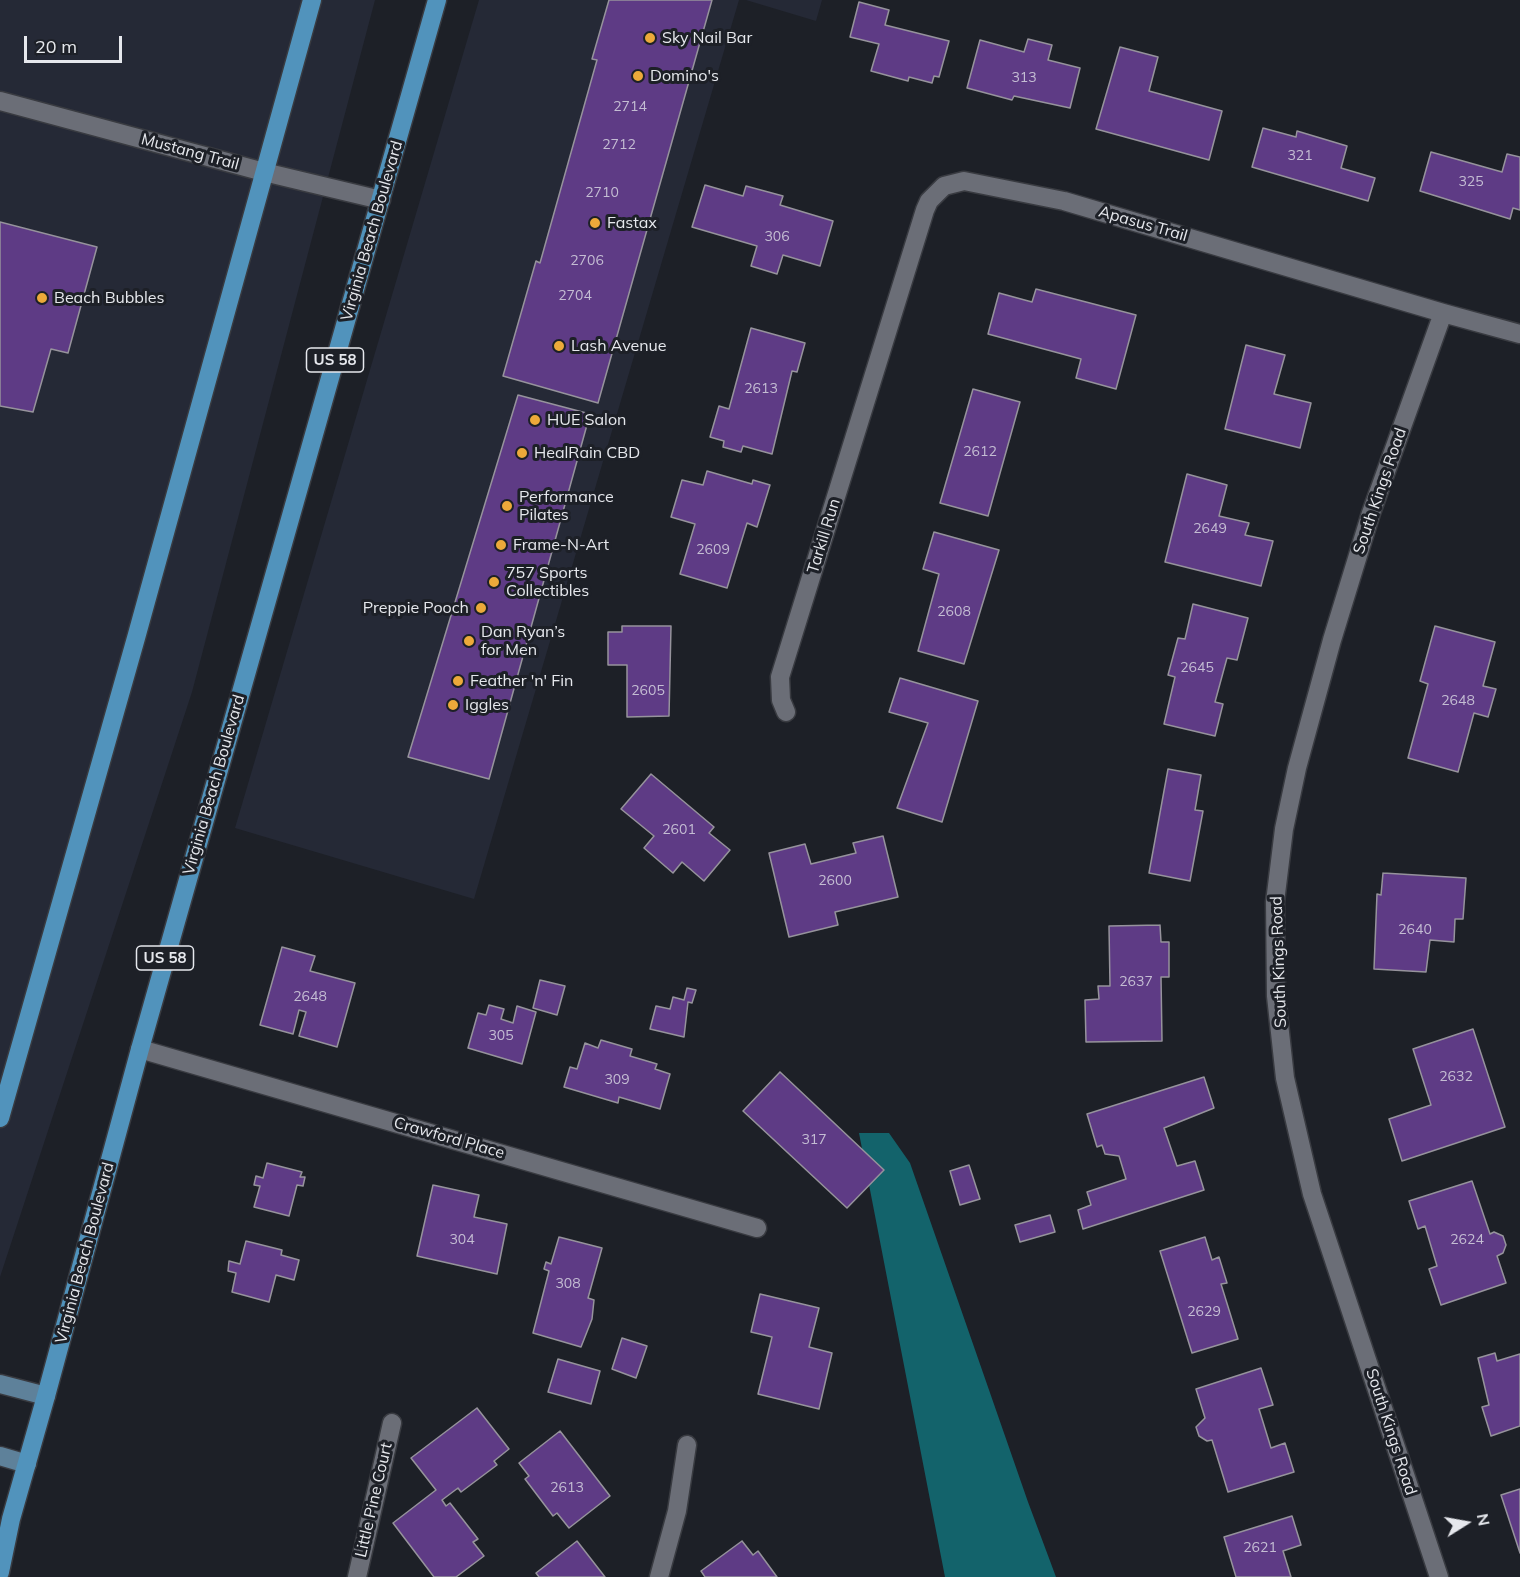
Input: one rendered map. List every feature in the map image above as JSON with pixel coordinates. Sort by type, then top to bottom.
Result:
[{"type":"main road","points":[[0,1118],[312,0]]},
{"type":"main road","name":"Virginia Beach Boulevard","points":[[0,1572],[11,1519],[140,1048],[437,0]]},
{"type":"main road","points":[[0,1384],[46,1396]]},
{"type":"main road","points":[[0,1456],[27,1464]]},
{"type":"street","name":"Mustang Trail","points":[[0,101],[264,172],[381,200]]},
{"type":"street","name":"Apasus Trail","points":[[878,360],[929,201],[944,186],[964,181],[1064,201],[1520,334]]},
{"type":"street","name":"South Kings Road","points":[[1439,1577],[1312,1194],[1286,1078],[1276,996],[1275,902],[1284,829],[1294,778],[1332,640],[1371,513],[1443,313]]},
{"type":"street","name":"Tarkill Run","points":[[786,712],[781,700],[780,677],[878,360]]},
{"type":"street","name":"Crawford Place","points":[[140,1048],[757,1228]]},
{"type":"street","name":"Little Pine Court","points":[[357,1577],[392,1423]]},
{"type":"street","points":[[659,1577],[676,1511],[687,1445]]},
{"type":"shaded area","points":[[0,0],[375,0],[192,692],[0,1277]]},
{"type":"shaded area","points":[[479,0],[739,0],[474,899],[235,828]]},
{"type":"shaded area","points":[[746,0],[822,0],[816,21]]},
{"type":"water","points":[[859,1133],[889,1133],[910,1163],[1056,1577],[945,1577]]},
{"type":"building","points":[[609,0],[712,0],[598,403],[503,376],[536,261],[540,263],[597,60],[592,59]]},
{"type":"building","points":[[859,2],[889,10],[885,25],[949,41],[939,77],[934,76],[932,83],[909,77],[908,81],[871,71],[879,44],[850,37]]},
{"type":"building","points":[[1028,39],[1052,45],[1048,60],[1080,68],[1070,108],[1014,96],[1012,100],[967,88],[980,40],[1024,52]]},
{"type":"building","points":[[1120,47],[1158,57],[1149,91],[1222,111],[1209,160],[1096,129]]},
{"type":"building","points":[[1263,128],[1296,137],[1297,131],[1347,146],[1341,168],[1375,178],[1368,201],[1252,167]]},
{"type":"building","points":[[1431,152],[1502,172],[1507,154],[1520,157],[1520,210],[1513,208],[1510,219],[1420,191]]},
{"type":"building","points":[[705,185],[743,196],[746,186],[783,196],[780,205],[833,221],[820,266],[783,255],[777,274],[751,266],[757,246],[692,227]]},
{"type":"building","name":"Beach Bubbles","points":[[0,222],[97,247],[68,353],[51,349],[33,412],[0,406]]},
{"type":"building","points":[[1036,289],[1136,315],[1116,389],[1076,378],[1081,359],[988,334],[999,293],[1032,302]]},
{"type":"building","points":[[751,328],[805,343],[797,372],[792,371],[772,454],[743,446],[741,452],[723,447],[724,441],[710,437],[719,406],[729,409]]},
{"type":"building","points":[[1246,345],[1285,355],[1274,394],[1311,403],[1300,448],[1225,429]]},
{"type":"building","points":[[973,389],[1020,402],[988,516],[940,503]]},
{"type":"building","points":[[518,395],[590,414],[489,779],[408,757]]},
{"type":"building","points":[[707,471],[752,484],[753,480],[770,485],[757,527],[747,523],[727,588],[680,574],[695,524],[671,517],[682,480],[703,485]]},
{"type":"building","points":[[1187,474],[1227,485],[1219,516],[1249,523],[1245,535],[1273,541],[1261,586],[1165,562]]},
{"type":"building","points":[[934,532],[999,550],[964,664],[918,651],[939,574],[923,569]]},
{"type":"building","points":[[1193,604],[1248,618],[1237,660],[1227,658],[1215,702],[1223,704],[1215,736],[1164,724],[1175,677],[1168,675],[1178,638],[1185,639]]},
{"type":"building","points":[[622,626],[671,626],[669,716],[627,717],[627,665],[608,665],[608,632],[622,632]]},
{"type":"building","points":[[1435,626],[1495,642],[1483,686],[1496,689],[1488,717],[1474,713],[1458,772],[1408,758],[1428,684],[1420,681]]},
{"type":"building","points":[[900,678],[978,701],[942,822],[897,808],[928,723],[889,712]]},
{"type":"building","points":[[1168,769],[1201,775],[1195,810],[1203,811],[1190,881],[1149,873]]},
{"type":"building","points":[[651,774],[714,827],[709,833],[730,850],[704,881],[682,862],[673,873],[644,848],[654,836],[621,809]]},
{"type":"building","points":[[883,836],[898,897],[835,912],[838,925],[789,937],[769,853],[805,844],[811,864],[856,853],[853,843]]},
{"type":"building","points":[[1383,873],[1466,878],[1463,919],[1455,919],[1454,942],[1430,940],[1426,972],[1374,969],[1377,894],[1381,895]]},
{"type":"building","points":[[1160,925],[1161,942],[1169,942],[1169,977],[1161,977],[1162,1041],[1086,1042],[1085,1000],[1099,999],[1098,986],[1110,986],[1109,926]]},
{"type":"building","points":[[282,947],[315,956],[310,971],[355,983],[337,1047],[299,1036],[306,1012],[299,1010],[293,1034],[260,1025]]},
{"type":"building","points":[[540,980],[565,986],[557,1015],[533,1008]]},
{"type":"building","points":[[687,988],[696,990],[692,1003],[688,1002],[684,1037],[650,1029],[656,1006],[670,1009],[673,997],[684,1000]]},
{"type":"building","points":[[489,1005],[504,1009],[501,1019],[513,1023],[517,1006],[536,1012],[522,1064],[468,1048],[478,1013],[486,1015]]},
{"type":"building","points":[[1473,1029],[1505,1127],[1402,1161],[1389,1119],[1431,1105],[1413,1049]]},
{"type":"building","points":[[601,1040],[632,1049],[630,1056],[657,1064],[655,1069],[670,1074],[660,1109],[619,1097],[618,1103],[564,1087],[570,1067],[577,1069],[585,1043],[598,1048]]},
{"type":"building","points":[[780,1072],[884,1170],[847,1208],[743,1111]]},
{"type":"building","points":[[1204,1077],[1214,1108],[1164,1128],[1177,1166],[1195,1161],[1204,1190],[1083,1229],[1078,1210],[1091,1205],[1087,1192],[1126,1179],[1119,1156],[1105,1154],[1102,1145],[1097,1147],[1087,1114]]},
{"type":"building","points":[[267,1163],[302,1172],[300,1177],[305,1177],[303,1186],[297,1185],[289,1216],[254,1207],[260,1186],[254,1185],[256,1176],[263,1178]]},
{"type":"building","points":[[969,1165],[980,1199],[960,1205],[950,1171]]},
{"type":"building","points":[[1472,1181],[1490,1234],[1494,1232],[1503,1236],[1506,1245],[1503,1253],[1497,1256],[1506,1283],[1441,1305],[1429,1269],[1437,1266],[1425,1226],[1418,1229],[1409,1201]]},
{"type":"building","points":[[433,1185],[479,1195],[474,1217],[507,1224],[497,1274],[417,1256]]},
{"type":"building","points":[[1050,1215],[1055,1232],[1020,1242],[1015,1225]]},
{"type":"building","points":[[559,1237],[602,1248],[588,1298],[594,1300],[592,1319],[581,1347],[533,1333],[549,1271],[544,1269],[546,1262],[551,1264]]},
{"type":"building","points":[[1205,1237],[1212,1260],[1219,1257],[1227,1283],[1221,1284],[1238,1339],[1192,1353],[1160,1251]]},
{"type":"building","points":[[246,1241],[282,1250],[281,1255],[299,1260],[294,1280],[276,1275],[269,1302],[232,1292],[236,1273],[228,1271],[229,1261],[240,1264]]},
{"type":"building","points":[[760,1294],[819,1308],[809,1347],[832,1353],[819,1409],[758,1394],[772,1337],[751,1332]]},
{"type":"building","points":[[622,1338],[647,1346],[636,1378],[612,1369]]},
{"type":"building","points":[[1495,1353],[1497,1361],[1520,1354],[1520,1426],[1491,1436],[1482,1407],[1489,1405],[1478,1358]]},
{"type":"building","points":[[558,1359],[600,1371],[591,1404],[548,1392]]},
{"type":"building","points":[[1261,1368],[1273,1405],[1259,1409],[1271,1448],[1285,1443],[1294,1472],[1228,1492],[1212,1440],[1207,1441],[1199,1436],[1196,1427],[1205,1418],[1196,1389]]},
{"type":"building","points":[[477,1408],[509,1449],[494,1461],[497,1465],[461,1492],[458,1488],[442,1500],[446,1506],[450,1503],[478,1539],[473,1542],[484,1556],[456,1577],[434,1577],[393,1523],[436,1490],[411,1458]]},
{"type":"building","points":[[560,1431],[610,1496],[569,1528],[557,1513],[553,1516],[525,1479],[529,1476],[519,1463]]},
{"type":"building","points":[[1520,1489],[1520,1553],[1501,1495]]},
{"type":"building","points":[[1292,1516],[1301,1545],[1283,1551],[1291,1577],[1236,1577],[1224,1537]]},
{"type":"building","points":[[577,1541],[605,1577],[539,1577],[536,1573]]},
{"type":"building","points":[[742,1541],[753,1555],[758,1551],[777,1577],[705,1577],[701,1571]]},
{"type":"place","name":"Sky Nail Bar","points":[[650,38]]},
{"type":"place","name":"Domino's","points":[[638,76]]},
{"type":"place","name":"Fastax","points":[[595,223]]},
{"type":"place","name":"Beach Bubbles","points":[[42,298]]},
{"type":"place","name":"Lash Avenue","points":[[559,346]]},
{"type":"place","name":"HUE Salon","points":[[535,420]]},
{"type":"place","name":"HealRain CBD","points":[[522,453]]},
{"type":"place","name":"Performance Pilates","points":[[507,506]]},
{"type":"place","name":"Frame-N-Art","points":[[501,545]]},
{"type":"place","name":"757 Sports Collectibles","points":[[494,582]]},
{"type":"place","name":"Preppie Pooch","points":[[481,608]]},
{"type":"place","name":"Dan Ryan’s for Men","points":[[469,641]]},
{"type":"place","name":"Feather 'n' Fin","points":[[458,681]]},
{"type":"place","name":"Iggles","points":[[453,705]]}]
